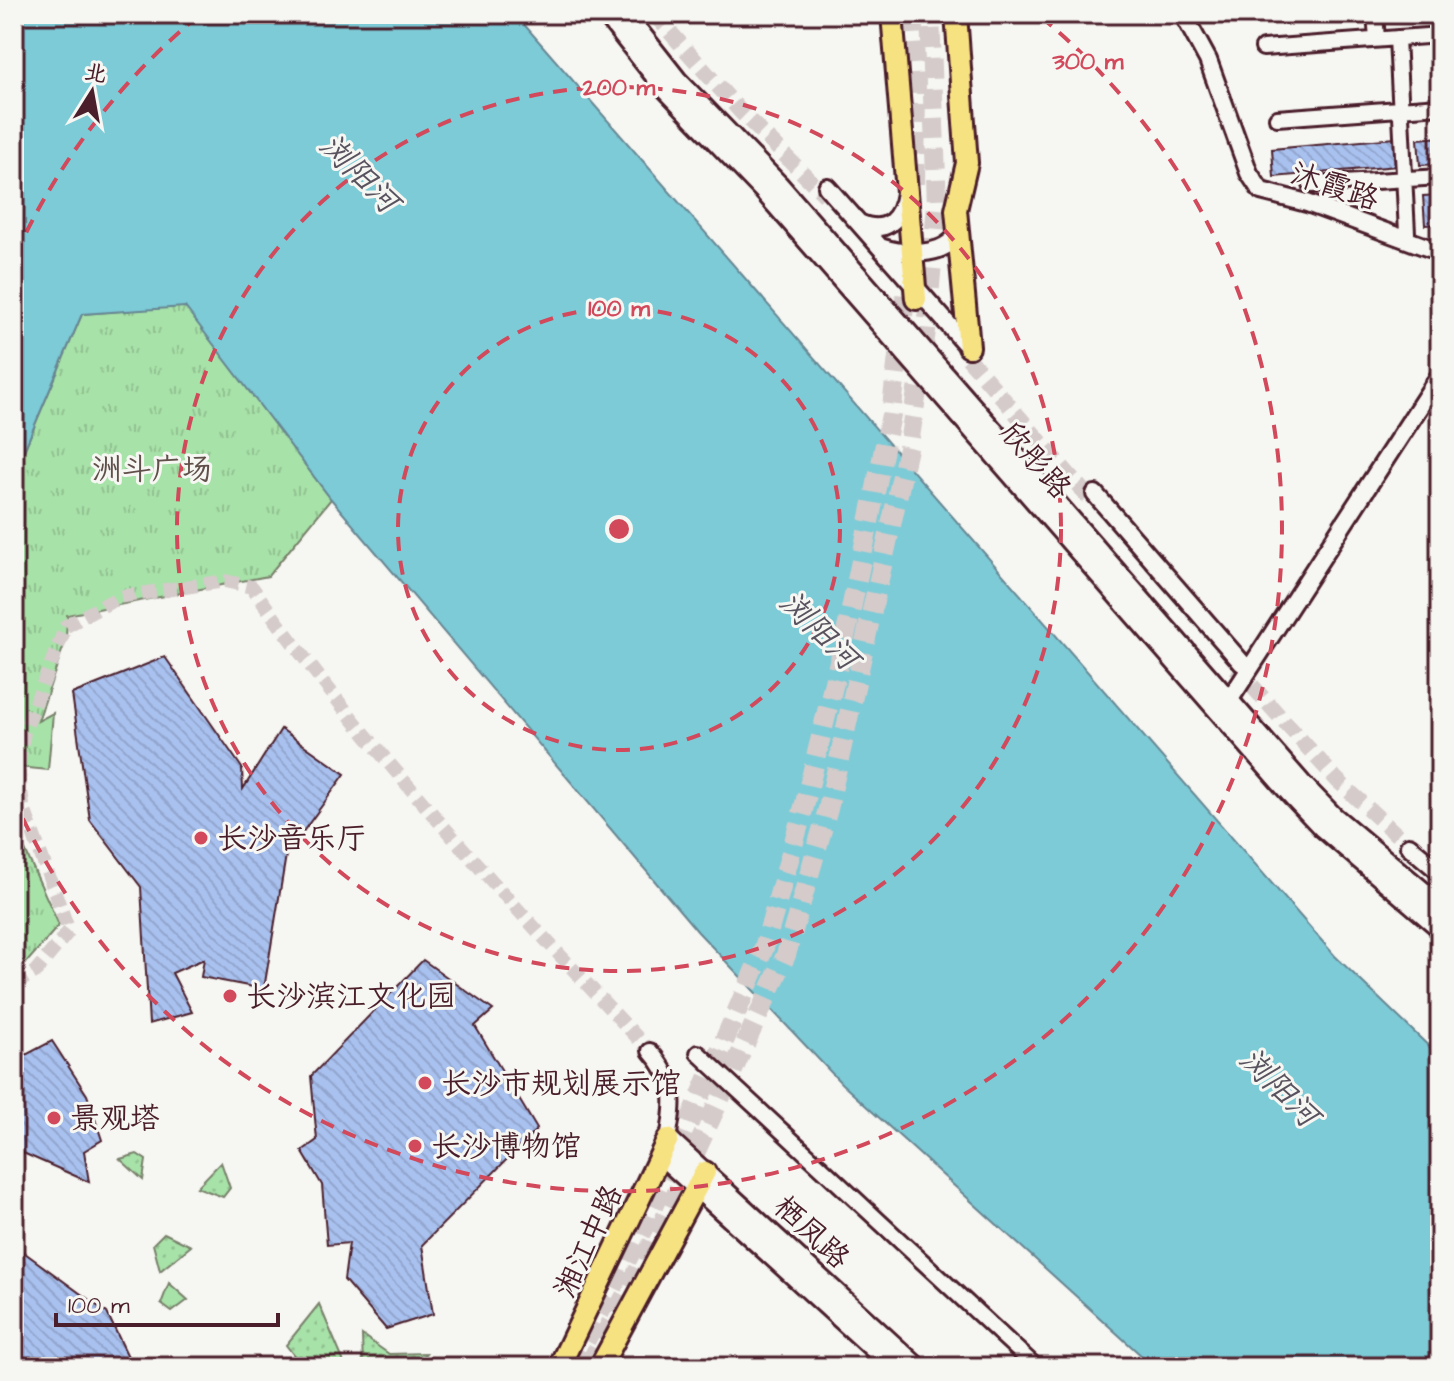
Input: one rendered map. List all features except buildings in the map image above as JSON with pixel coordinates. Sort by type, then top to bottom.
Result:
[{"type":"main road","name":"欣彤路","points":[[606,14],[663,86],[764,191],[1227,711],[1334,817],[1440,906]]},
{"type":"main road","name":"欣彤路","points":[[625,14],[677,80],[778,184],[1323,828],[1440,928]]},
{"type":"main road","points":[[892,14],[916,293]]},
{"type":"main road","points":[[956,14],[967,163],[956,210],[970,353]]},
{"type":"main road","name":"栖凤路","points":[[665,1147],[894,1367]]},
{"type":"main road","name":"湘江中路","points":[[559,1367],[665,1147]]},
{"type":"main road","points":[[600,1367],[701,1180]]},
{"type":"main road","name":"栖凤路","points":[[701,1180],[917,1367]]},
{"type":"street","name":"沐霞路","points":[[1183,14],[1208,60],[1249,173],[1261,191],[1307,203],[1440,252]]},
{"type":"street","name":"沐霞路","points":[[1191,14],[1214,54],[1235,104],[1249,156],[1260,181],[1268,187],[1308,197],[1440,245]]},
{"type":"street","points":[[1375,14],[1377,39]]},
{"type":"street","points":[[1263,48],[1440,35]]},
{"type":"street","points":[[1397,38],[1407,233]]},
{"type":"street","points":[[1277,118],[1440,106]]},
{"type":"street","points":[[1311,185],[1440,177]]},
{"type":"street","points":[[858,228],[888,227],[900,211],[906,183]]},
{"type":"street","points":[[826,191],[970,353]]},
{"type":"street","points":[[858,228],[879,247],[916,293]]},
{"type":"street","points":[[879,247],[912,252],[948,245],[958,233]]},
{"type":"street","points":[[1227,711],[1440,375]]},
{"type":"street","points":[[1227,711],[1440,392]]},
{"type":"street","points":[[1092,497],[1239,666]]},
{"type":"street","points":[[1440,860],[1412,842],[1440,872]]},
{"type":"street","points":[[650,1051],[665,1067],[675,1100],[665,1147]]},
{"type":"street","points":[[698,1053],[1036,1367]]},
{"type":"green space","name":"洲斗广场","points":[[185,306],[331,499],[268,576],[67,615],[66,639],[38,721],[53,713],[48,770],[18,767],[14,779],[14,474],[82,314]]},
{"type":"green space","points":[[14,826],[59,925],[27,962],[14,969]]},
{"type":"green space","points":[[137,1154],[146,1160],[143,1180],[120,1159]]},
{"type":"green space","points":[[221,1162],[230,1188],[223,1197],[197,1187]]},
{"type":"green space","points":[[164,1233],[191,1246],[160,1271],[153,1244]]},
{"type":"green space","points":[[169,1283],[188,1300],[172,1312],[161,1304]]},
{"type":"green space","points":[[319,1304],[344,1367],[303,1367],[286,1345]]},
{"type":"green space","points":[[362,1335],[389,1354],[426,1353],[414,1367],[363,1367]]},
{"type":"water","name":"浏阳河","points":[[14,14],[515,14],[1335,956],[1440,1057],[1440,1367],[1154,1367],[842,1084],[698,932],[331,499],[185,307],[82,314],[14,474]]},
{"type":"tunnel","points":[[654,14],[740,111],[825,195]]},
{"type":"tunnel","points":[[912,14],[916,76],[915,194]]},
{"type":"tunnel","points":[[588,1367],[661,1227],[786,955],[828,809],[909,444],[926,331],[937,205],[930,14]]},
{"type":"tunnel","points":[[572,1367],[647,1221],[764,948],[805,803],[848,624],[891,415],[908,274]]},
{"type":"tunnel","points":[[968,358],[1090,499]]},
{"type":"tunnel","points":[[14,984],[35,972],[69,931],[23,806],[18,767],[24,732],[66,626],[119,597],[225,581],[252,587],[297,649],[393,768],[494,883],[650,1051]]},
{"type":"tunnel","points":[[1236,668],[1337,780],[1409,846]]},
{"type":"place","name":"长沙音乐厅","points":[[201,838]]},
{"type":"place","name":"长沙滨江文化园","points":[[230,996]]},
{"type":"place","name":"长沙市规划展示馆","points":[[425,1083]]},
{"type":"place","name":"景观塔","points":[[54,1118]]},
{"type":"place","name":"长沙博物馆","points":[[415,1146]]}]
